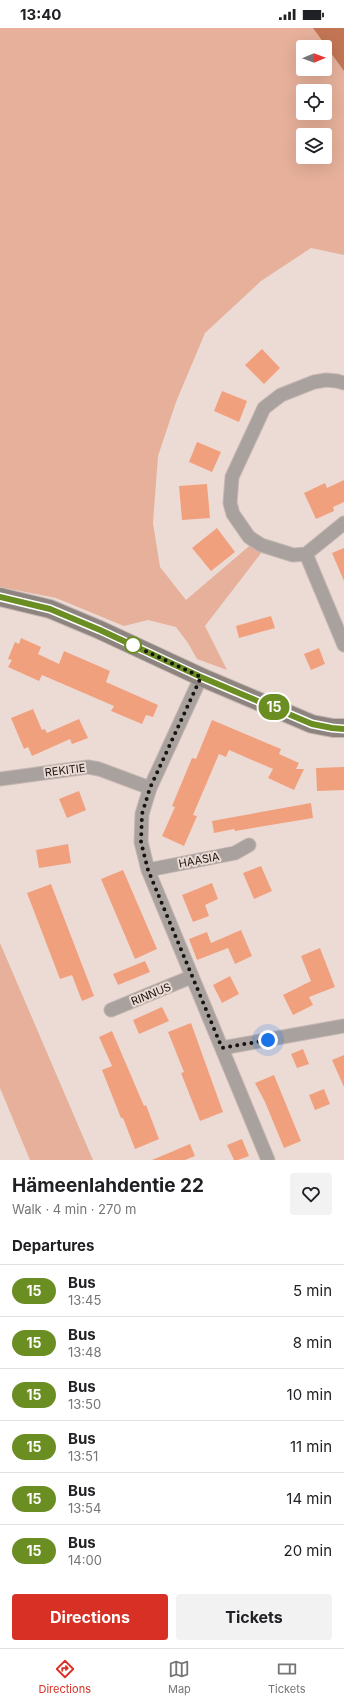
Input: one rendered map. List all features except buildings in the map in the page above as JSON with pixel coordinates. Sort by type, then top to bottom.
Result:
[{"type":"street","points":[[344,384],[337,381],[326,380],[314,382],[281,395],[272,400],[264,408],[232,477],[230,504],[233,514],[249,537],[261,545],[293,556],[306,554],[344,523]]},
{"type":"street","points":[[306,554],[344,645]]},
{"type":"street","points":[[0,597],[50,609],[100,630],[201,677],[312,724],[332,728],[344,728]]},
{"type":"street","points":[[201,677],[150,788],[142,814],[141,842],[148,870],[268,1160]]},
{"type":"street","name":"REKITIE","points":[[0,779],[88,767],[100,769],[150,788]]},
{"type":"street","name":"HAASIA","points":[[148,870],[235,853],[249,845]]},
{"type":"street","name":"RINNUS","points":[[111,1010],[192,977]]},
{"type":"street","points":[[222,1048],[344,1026]]},
{"type":"shaded area","points":[[0,28],[344,28],[344,255],[311,248],[261,281],[205,333],[176,402],[158,456],[153,523],[160,567],[186,600],[254,542],[265,548],[205,626],[227,670],[197,659],[188,643],[176,627],[148,620],[124,626],[56,598],[0,587]]},
{"type":"shaded area","points":[[313,28],[344,28],[344,71],[332,54],[332,40],[322,40]]},
{"type":"shaded area","points":[[0,943],[93,1160],[30,1160],[0,1088]]},
{"type":"bus line","name":"15","points":[[0,597],[50,609],[100,630],[201,677],[312,724],[344,729]]},
{"type":"route","points":[[133,645],[201,677],[150,788],[142,814],[141,842],[148,870],[222,1048],[268,1040]]}]
